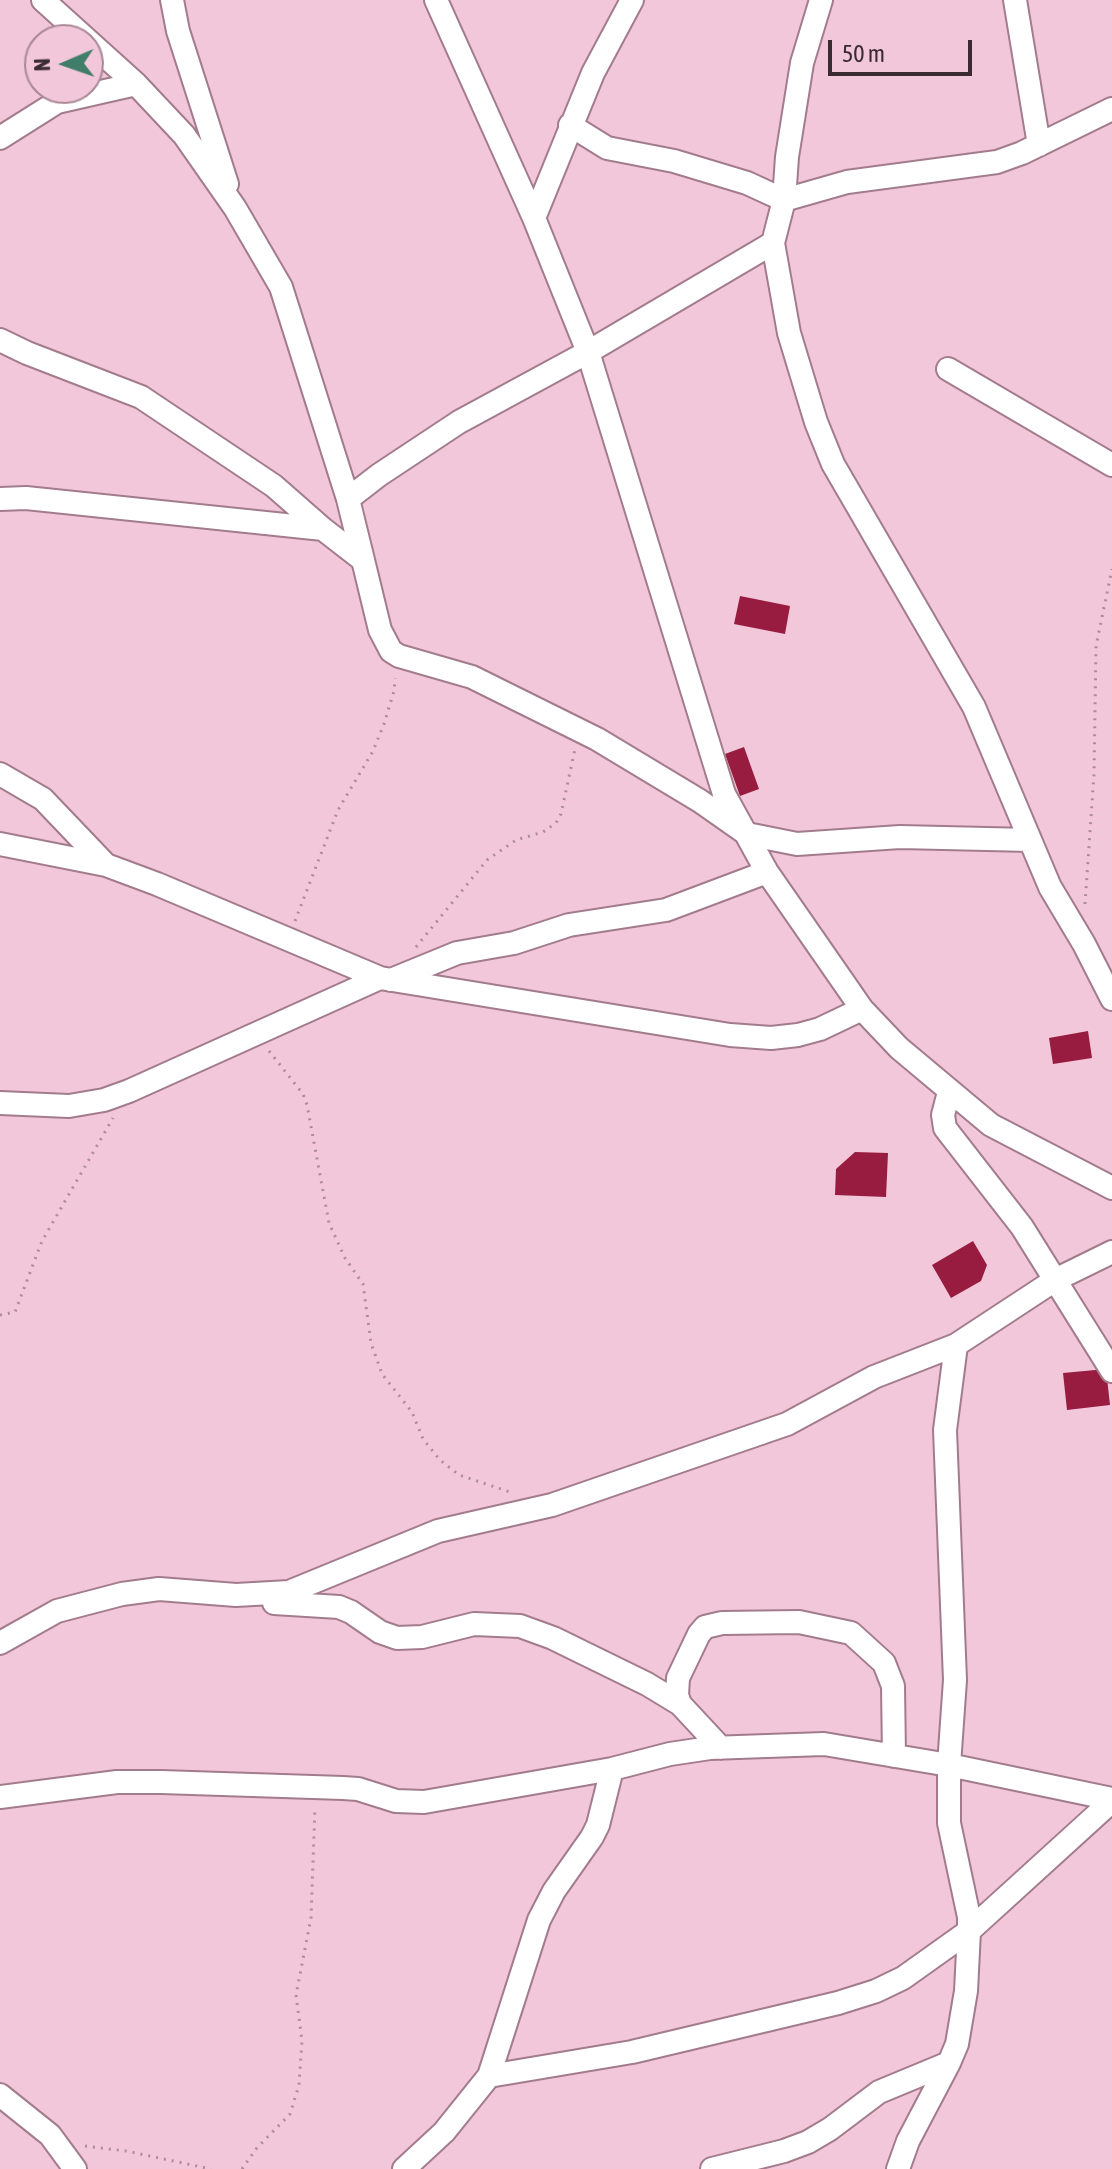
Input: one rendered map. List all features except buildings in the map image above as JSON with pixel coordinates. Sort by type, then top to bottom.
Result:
[{"type":"street","points":[[43,0],[136,84],[193,146],[235,208],[281,287],[348,499],[380,630],[391,651],[472,677],[579,730],[635,760],[747,834],[797,844],[900,837],[1030,840]]},
{"type":"street","points":[[172,0],[178,31],[235,208]]},
{"type":"street","points":[[436,0],[534,218],[588,352],[724,794],[767,872],[862,1009],[887,1037],[991,1125],[1112,1188]]},
{"type":"street","points":[[534,218],[593,73],[632,0]]},
{"type":"street","points":[[821,0],[802,63],[787,157],[784,200],[773,243],[789,333],[816,422],[833,464],[974,707],[1050,887],[1112,999]]},
{"type":"street","points":[[1015,0],[1039,145]]},
{"type":"street","points":[[0,138],[57,102],[136,84]]},
{"type":"street","points":[[570,125],[607,148],[651,155],[732,178],[766,189],[784,200],[847,182],[997,162],[1112,109]]},
{"type":"street","points":[[348,499],[459,422],[588,352],[773,243]]},
{"type":"street","points":[[0,340],[141,397],[274,486],[363,560]]},
{"type":"street","points":[[948,369],[1112,465]]},
{"type":"street","points":[[0,499],[26,498],[323,529]]},
{"type":"street","points":[[0,774],[43,799],[106,865]]},
{"type":"street","points":[[0,844],[106,865],[386,979],[730,1035],[771,1038],[820,1029],[862,1009]]},
{"type":"street","points":[[0,1103],[69,1106],[104,1100],[254,1033],[457,953],[514,943],[569,925],[666,910],[767,872]]},
{"type":"street","points":[[949,1092],[943,1115],[945,1128],[1022,1227],[1112,1371]]},
{"type":"street","points":[[0,1643],[57,1611],[122,1594],[159,1589],[256,1594],[300,1588],[438,1531],[552,1505],[787,1424],[874,1377],[956,1345],[1055,1280],[1112,1252]]},
{"type":"street","points":[[898,2169],[908,2141],[957,2044],[966,1991],[969,1917],[949,1823],[949,1765],[955,1680],[945,1430],[956,1345]]},
{"type":"street","points":[[256,1594],[270,1603],[339,1607],[380,1632],[397,1638],[422,1637],[474,1624],[529,1628],[647,1684],[680,1704],[721,1748]]},
{"type":"street","points":[[680,1704],[678,1678],[705,1627],[722,1623],[810,1622],[851,1633],[884,1663],[893,1686],[894,1756]]},
{"type":"street","points":[[0,1797],[117,1782],[358,1789],[396,1801],[424,1802],[612,1769],[670,1754],[721,1748],[824,1744],[949,1765],[1112,1800]]},
{"type":"street","points":[[404,2169],[444,2132],[489,2076],[539,1920],[554,1891],[598,1825],[612,1769]]},
{"type":"street","points":[[489,2076],[632,2052],[838,2003],[876,1991],[903,1978],[969,1931],[1112,1800]]},
{"type":"street","points":[[712,2169],[808,2142],[879,2092],[949,2063]]},
{"type":"street","points":[[0,2095],[10,2114],[58,2144],[75,2169]]},
{"type":"path","points":[[1084,944],[1088,832],[1094,774],[1096,646],[1112,569]]},
{"type":"path","points":[[288,939],[338,810],[373,751],[384,724],[394,691],[391,651]]},
{"type":"path","points":[[386,979],[400,968],[487,860],[516,840],[543,832],[556,823],[561,814],[579,730]]},
{"type":"path","points":[[254,1033],[294,1082],[307,1105],[329,1223],[345,1258],[363,1284],[371,1343],[382,1374],[412,1412],[423,1439],[440,1460],[459,1475],[511,1492]]},
{"type":"path","points":[[0,1315],[15,1312],[42,1241],[129,1091]]},
{"type":"path","points":[[242,2169],[256,2149],[290,2114],[299,2085],[302,2041],[296,1995],[311,1918],[316,1788]]},
{"type":"path","points":[[58,2144],[126,2151],[211,2169]]}]
